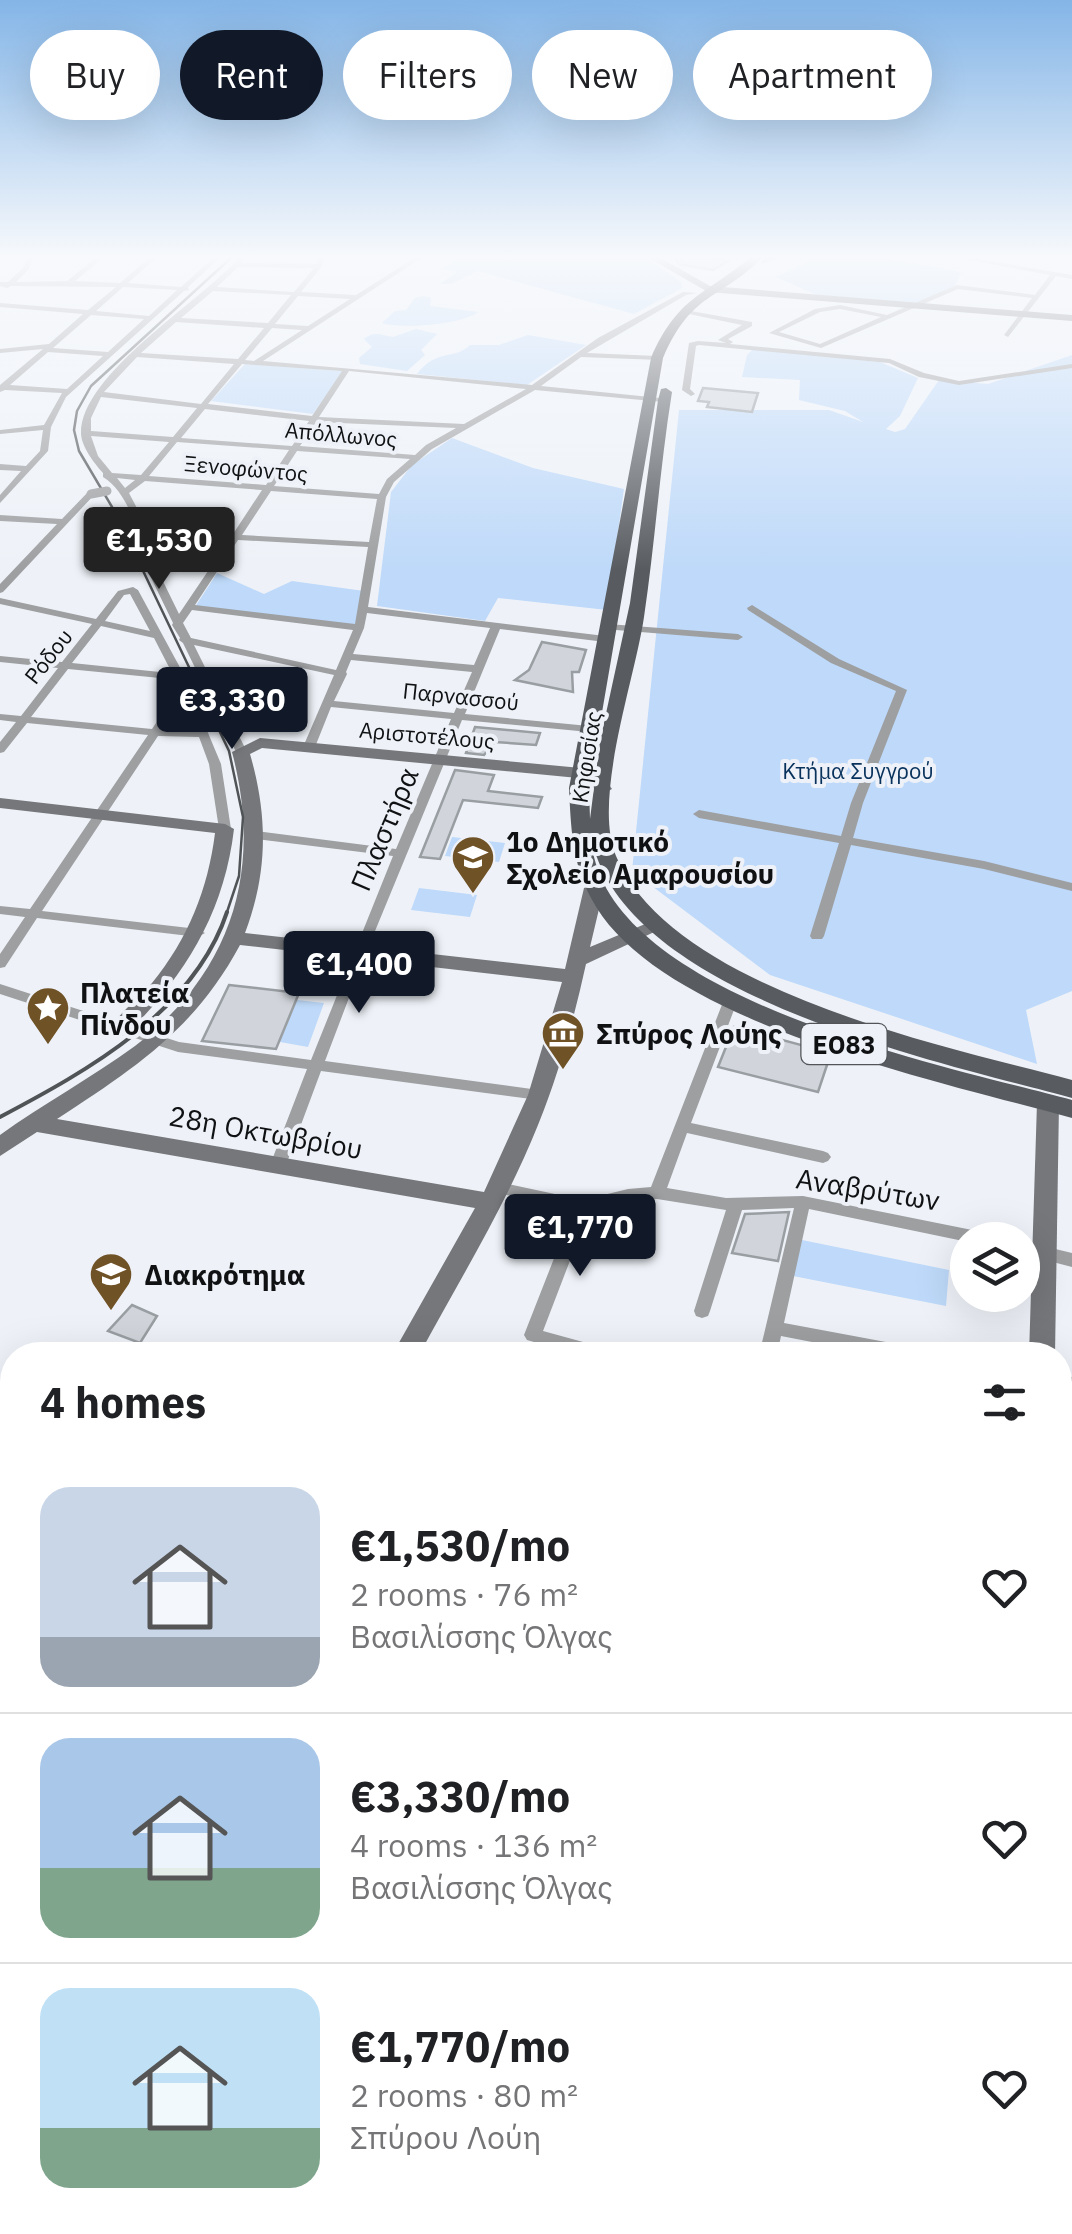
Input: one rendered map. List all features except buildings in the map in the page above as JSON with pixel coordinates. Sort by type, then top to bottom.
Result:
[{"type":"main road","name":"Κηφισίας","points":[[657,361],[634,628],[600,814],[606,857],[633,899],[658,926],[719,970],[802,1007],[1072,1090]]},
{"type":"main road","name":"Κηφισίας","points":[[670,361],[656,400],[606,633],[577,803],[583,864],[594,888],[633,938],[680,975],[730,1002],[824,1038],[1060,1106]]},
{"type":"street","points":[[1,388],[33,361]]},
{"type":"street","points":[[0,500],[44,451],[47,427],[68,391],[103,361]]},
{"type":"street","points":[[0,1147],[154,1041],[204,993],[236,938],[252,885],[256,835],[252,790],[241,752],[177,626],[124,493],[94,458],[85,433],[98,394],[130,361]]},
{"type":"street","points":[[229,361],[656,400]]},
{"type":"street","points":[[309,747],[360,628],[382,497],[390,481],[414,457],[530,390],[569,361]]},
{"type":"street","points":[[691,361],[686,390],[691,394]]},
{"type":"street","points":[[891,361],[922,375],[959,383],[1072,366]]},
{"type":"street","points":[[124,493],[143,478],[240,362]]},
{"type":"street","points":[[177,626],[347,369]]},
{"type":"street","points":[[1,388],[68,391]]},
{"type":"street","points":[[98,394],[314,419],[463,426]]},
{"type":"street","points":[[0,432],[47,427]]},
{"type":"street","name":"Απόλλωνος","points":[[85,433],[414,457]]},
{"type":"street","points":[[0,468],[28,469]]},
{"type":"street","name":"Ξενοφώντος","points":[[106,475],[382,497]]},
{"type":"street","points":[[0,590],[91,494],[113,493],[142,537]]},
{"type":"street","points":[[0,518],[61,522]]},
{"type":"street","points":[[142,537],[237,536],[375,545]]},
{"type":"street","name":"Ρόδου","points":[[0,750],[120,593],[129,589],[137,592],[158,636]]},
{"type":"street","points":[[0,601],[158,636],[185,688],[215,764],[225,829],[218,884],[198,934],[154,996],[120,1029]]},
{"type":"street","points":[[189,607],[360,628]]},
{"type":"street","points":[[752,608],[766,613],[834,661],[902,690],[857,803],[817,936]]},
{"type":"street","points":[[364,610],[496,626],[606,633],[634,628],[738,637]]},
{"type":"street","name":"Πλαστήρα","points":[[278,1165],[358,953],[496,626]]},
{"type":"street","points":[[184,640],[342,674]]},
{"type":"street","points":[[348,657],[478,669]]},
{"type":"street","points":[[0,659],[160,675],[178,673]]},
{"type":"street","points":[[0,964],[185,688]]},
{"type":"street","name":"Παρνασσού","points":[[329,704],[590,729]]},
{"type":"street","points":[[0,717],[202,734]]},
{"type":"street","name":"Αριστοτέλους","points":[[241,752],[260,743],[582,773]]},
{"type":"street","points":[[582,773],[597,780],[603,790]]},
{"type":"street","points":[[0,804],[225,829]]},
{"type":"street","points":[[699,814],[984,866],[1072,887]]},
{"type":"street","points":[[256,835],[400,853]]},
{"type":"street","points":[[412,1342],[495,1195],[539,1095],[594,888]]},
{"type":"street","points":[[0,910],[198,934]]},
{"type":"street","points":[[236,938],[358,953],[574,969],[658,926]]},
{"type":"street","points":[[0,989],[154,1041],[539,1095]]},
{"type":"street","points":[[658,1192],[730,1002]]},
{"type":"street","points":[[1038,1222],[1060,1106]]},
{"type":"street","name":"28η Οκτωβρίου","points":[[32,1122],[278,1165],[495,1195]]},
{"type":"street","points":[[683,1127],[823,1157]]},
{"type":"street","name":"Αναβρύτων","points":[[495,1195],[583,1206],[658,1192],[736,1203],[803,1202],[950,1232]]},
{"type":"street","points":[[771,1342],[803,1202]]},
{"type":"street","points":[[702,1312],[736,1203]]},
{"type":"street","points":[[558,1342],[533,1335],[583,1206]]},
{"type":"street","points":[[1040,1251],[1072,1260]]},
{"type":"street","points":[[1038,1312],[1041,1342]]},
{"type":"street","points":[[775,1328],[849,1342]]},
{"type":"green space","points":[[360,361],[418,361],[407,371]]},
{"type":"green space","points":[[431,361],[562,361],[527,385],[417,374]]},
{"type":"green space","name":"Κτήμα Συγγρού","points":[[746,361],[880,362],[918,378],[900,416],[886,429],[895,432],[905,429],[939,380],[988,384],[1054,361],[1072,361],[1072,991],[1026,1010],[1037,1064],[770,975],[632,871],[679,410],[829,410],[863,422],[845,411],[799,400],[800,380],[742,377]]},
{"type":"green space","points":[[245,364],[343,371],[313,414],[211,401]]},
{"type":"green space","points":[[452,438],[533,468],[624,489],[607,610],[498,598],[485,621],[377,606],[391,492],[412,465]]},
{"type":"green space","points":[[217,573],[264,594],[292,581],[364,591],[357,627],[195,607]]},
{"type":"green space","points":[[452,837],[505,843],[499,862],[445,856]]},
{"type":"green space","points":[[419,888],[477,895],[470,917],[411,910]]},
{"type":"green space","points":[[297,1000],[324,1003],[308,1047],[280,1042]]},
{"type":"green space","points":[[802,1240],[949,1270],[946,1306],[793,1276]]},
{"type":"railway","points":[[118,361],[91,386],[77,411],[74,430],[79,451],[115,512],[229,751],[243,817],[239,876],[227,912]]},
{"type":"railway","points":[[0,1117],[68,1080],[134,1035],[164,1009],[211,948],[227,912]]},
{"type":"place","name":"1ο Δημοτικό Σχολείο Αμαρουσίου","points":[[473,895]]},
{"type":"place","name":"Πλατεία Πίνδου","points":[[48,1046]]},
{"type":"place","name":"Σπύρος Λούης","points":[[563,1071]]},
{"type":"place","name":"Διακρότημα","points":[[111,1312]]}]
